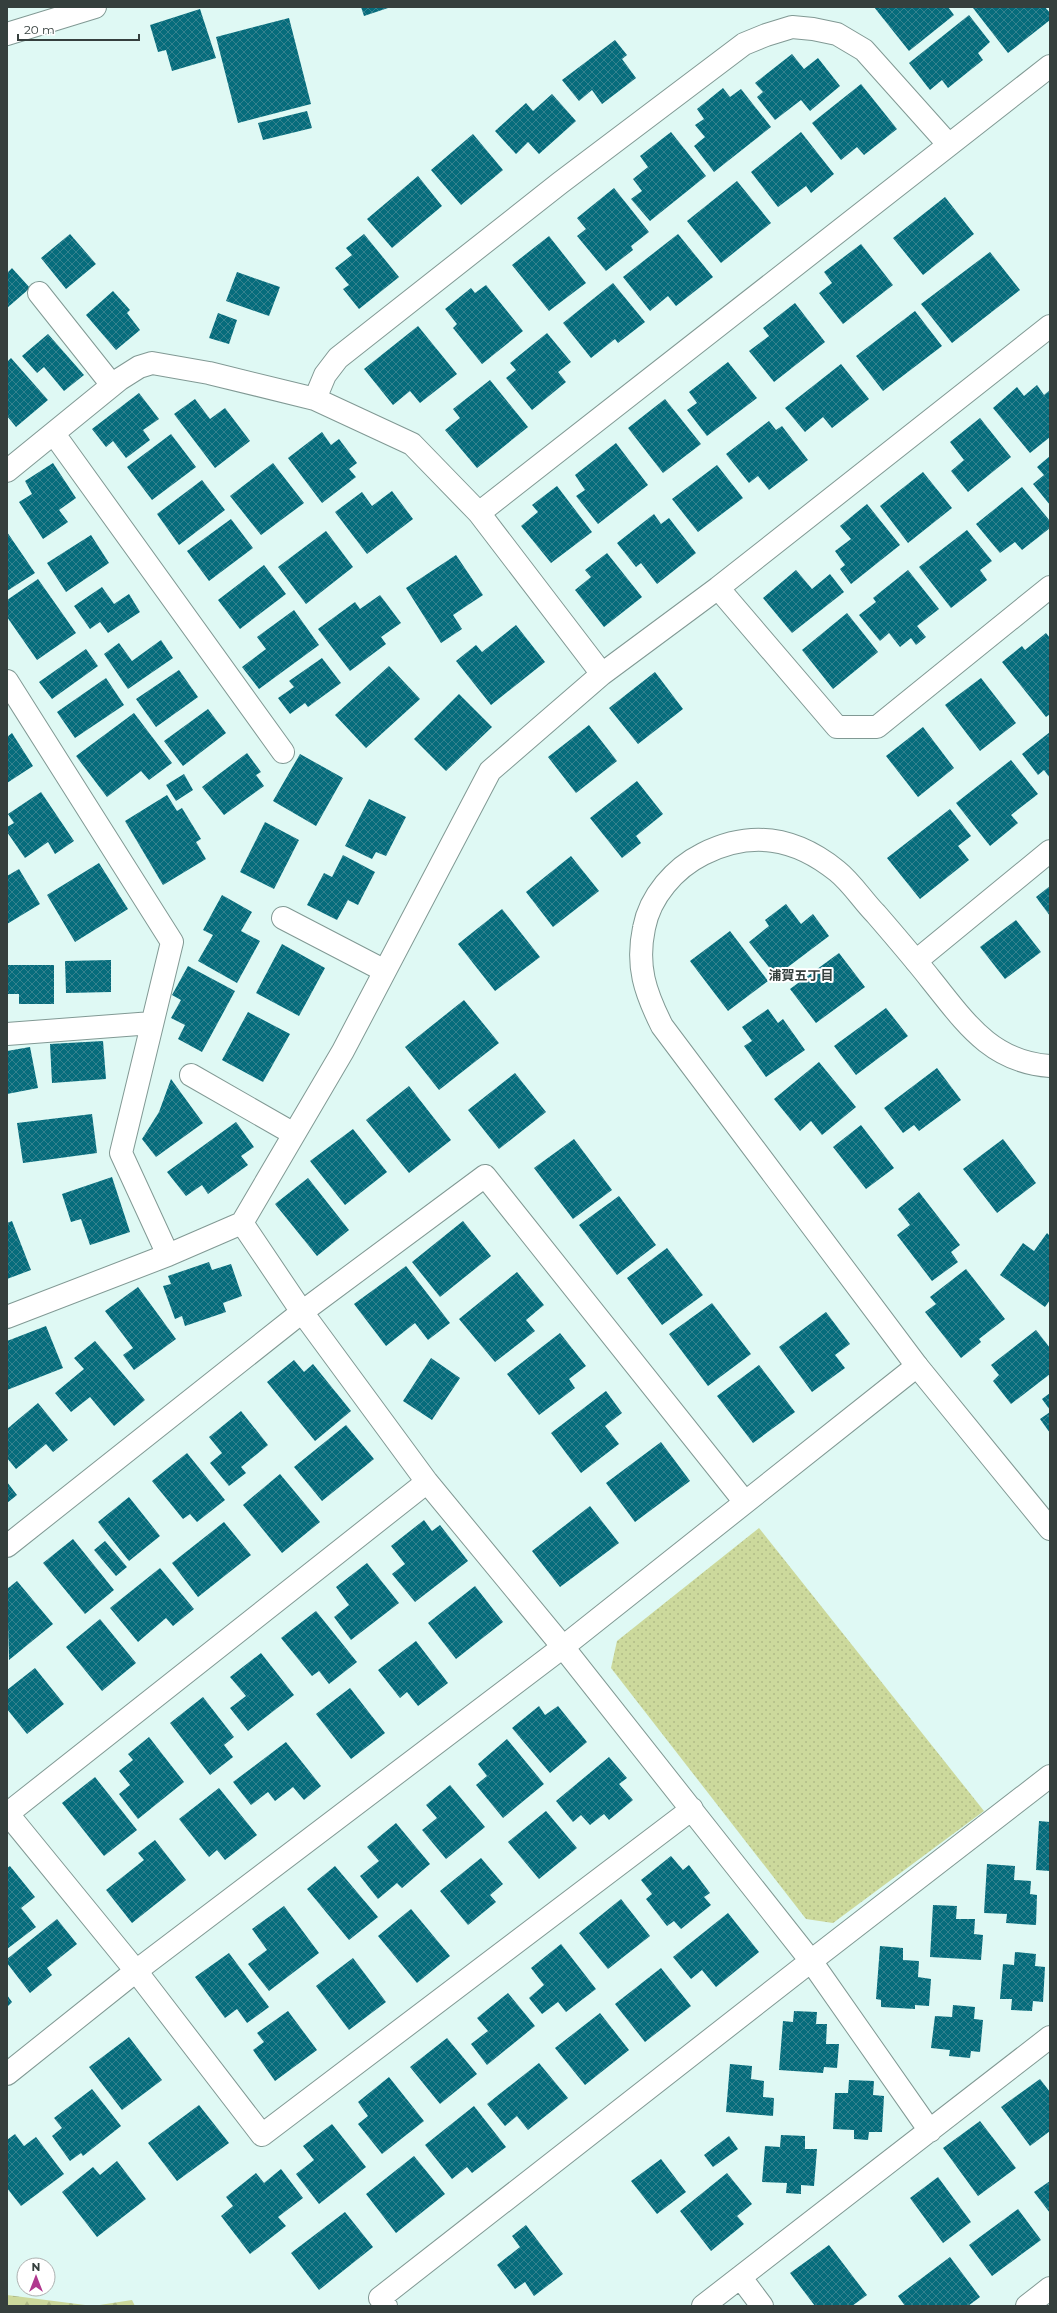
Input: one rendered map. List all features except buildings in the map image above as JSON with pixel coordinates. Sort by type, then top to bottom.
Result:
[{"type":"street","points":[[7,34],[95,7]]},
{"type":"street","points":[[315,400],[325,375],[338,358],[560,183],[744,44],[766,35],[792,27],[813,29],[837,34],[864,50],[949,146]]},
{"type":"street","points":[[479,513],[1050,66]]},
{"type":"street","points":[[40,293],[112,385]]},
{"type":"street","points":[[7,1317],[168,1255],[242,1223],[343,1051],[490,771],[602,674],[718,588],[1050,326]]},
{"type":"street","points":[[7,470],[54,434],[112,385],[139,367],[152,363],[209,373],[315,400],[412,444],[479,513],[602,674]]},
{"type":"street","points":[[54,434],[283,752]]},
{"type":"street","points":[[718,588],[836,727],[877,727],[1050,587]]},
{"type":"street","points":[[7,681],[172,942],[121,1153],[168,1255]]},
{"type":"street","points":[[1050,1066],[1028,1063],[1011,1057],[973,1032],[916,961],[838,871],[800,847],[774,840],[748,840],[723,844],[699,856],[676,873],[663,887],[653,903],[645,922],[640,946],[642,973],[647,995],[662,1026],[917,1366],[1050,1529]]},
{"type":"street","points":[[916,961],[1050,851]]},
{"type":"street","points":[[283,918],[385,971]]},
{"type":"street","points":[[7,1034],[152,1023]]},
{"type":"street","points":[[191,1075],[294,1134]]},
{"type":"street","points":[[7,1546],[302,1312],[485,1176],[744,1502]]},
{"type":"street","points":[[242,1223],[302,1312],[427,1482],[563,1647],[811,1961],[930,2131]]},
{"type":"street","points":[[7,2074],[136,1971],[563,1647],[917,1366]]},
{"type":"street","points":[[427,1482],[7,1813],[136,1971],[262,2135],[692,1809]]},
{"type":"street","points":[[386,2306],[380,2298],[1050,1776]]},
{"type":"street","points":[[703,2306],[1050,2037]]},
{"type":"street","points":[[741,2278],[762,2306]]},
{"type":"street","points":[[1027,2306],[1050,2288]]},
{"type":"green space","points":[[759,1528],[984,1811],[833,1923],[806,1919],[611,1668],[617,1641]]},
{"type":"green space","points":[[7,2295],[93,2306],[7,2306]]},
{"type":"green space","points":[[132,2300],[135,2306],[93,2306]]},
{"type":"district","name":"浦賀五丁目","points":[[801,975]]}]
